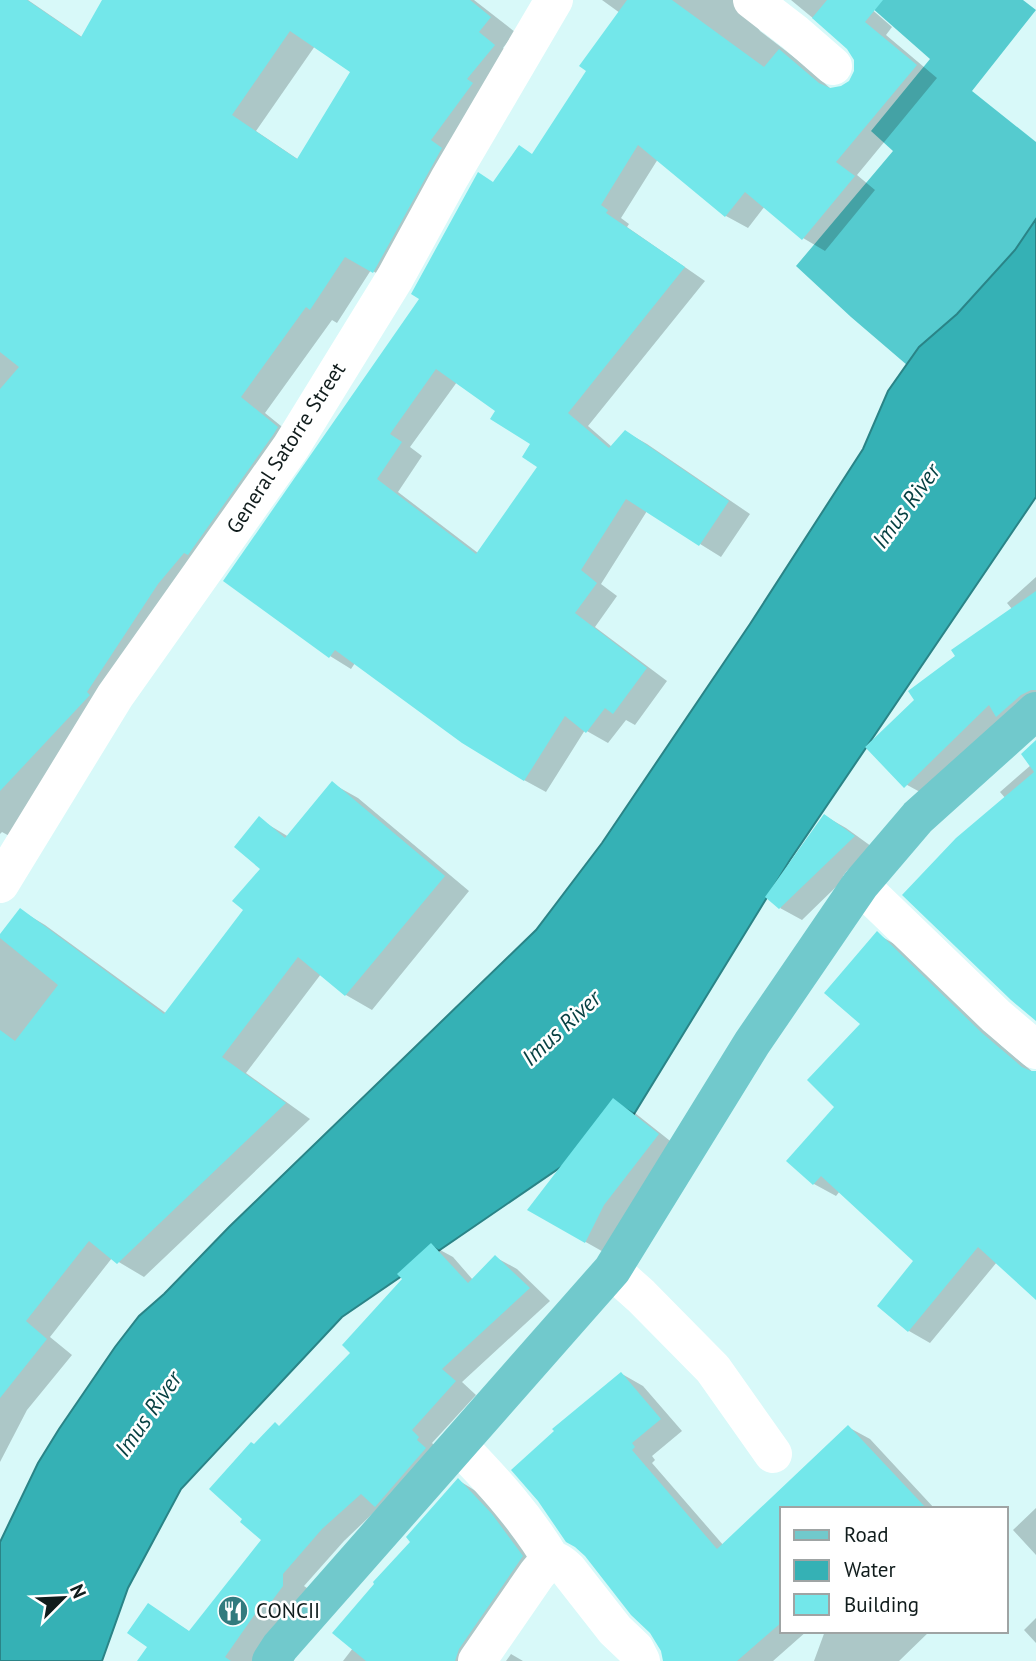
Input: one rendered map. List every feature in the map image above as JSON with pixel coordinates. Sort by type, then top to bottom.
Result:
[{"type":"main road","points":[[271,1661],[280,1647],[612,1270],[751,1043],[860,885],[918,817],[1036,711]]},
{"type":"street","name":"General Satorre Street","points":[[2,875],[114,696],[290,447],[395,278],[554,0]]},
{"type":"street","points":[[752,0],[833,66]]},
{"type":"street","points":[[860,885],[996,1016],[1036,1050]]},
{"type":"street","points":[[612,1270],[713,1369],[773,1454]]},
{"type":"street","points":[[458,1445],[513,1504],[552,1560],[560,1562],[568,1570],[615,1630],[635,1649],[641,1661]]},
{"type":"street","points":[[477,1661],[537,1574],[552,1560]]},
{"type":"shaded area","points":[[863,0],[1023,0],[1036,10],[972,91],[1036,142],[1036,219],[1015,250],[957,314],[919,347],[907,365],[796,266],[893,151],[871,131],[930,59]]},
{"type":"water","name":"Imus River","points":[[1036,219],[1036,497],[790,860],[631,1119],[342,1317],[181,1489],[128,1588],[102,1661],[0,1661],[0,1542],[38,1463],[115,1347],[139,1316],[536,930],[602,843],[750,624],[863,449],[888,391],[919,347],[957,314],[1015,250]]},
{"type":"building","points":[[0,0],[27,0],[81,37],[102,0],[470,0],[491,17],[479,32],[495,45],[467,79],[473,83],[431,140],[442,148],[373,273],[345,257],[310,310],[306,307],[241,397],[278,427],[273,435],[188,555],[184,553],[158,584],[87,692],[90,695],[0,791],[0,389],[19,367],[0,352]],"holes":[[[290,31],[350,72],[297,159],[232,115]]]},
{"type":"building","points":[[627,0],[672,0],[764,67],[779,49],[819,83],[830,88],[849,81],[854,71],[854,60],[847,49],[812,18],[827,0],[883,0],[865,22],[917,65],[836,162],[855,176],[802,240],[745,192],[725,217],[638,145],[601,205],[608,210],[606,213],[685,267],[568,413],[609,448],[625,430],[729,501],[699,546],[626,499],[581,570],[597,583],[575,613],[647,668],[613,714],[605,708],[586,733],[565,716],[524,781],[462,743],[335,650],[329,658],[223,581],[419,299],[411,294],[478,172],[493,182],[519,145],[532,154],[586,71],[579,66]],"holes":[[[436,369],[495,411],[490,419],[530,444],[522,457],[537,467],[476,554],[377,479],[402,442],[390,434]]]},
{"type":"building","points":[[1036,591],[1036,690],[1021,695],[996,717],[989,705],[904,788],[865,747],[914,700],[908,691],[955,656],[951,650]]},
{"type":"building","points":[[1036,740],[1036,1021],[902,895],[956,838],[1034,772],[1021,754]]},
{"type":"building","points":[[332,781],[445,876],[345,996],[298,957],[222,1057],[286,1103],[117,1264],[89,1241],[26,1321],[47,1339],[0,1398],[0,1030],[15,1041],[58,985],[0,938],[0,934],[20,908],[164,1014],[243,910],[232,901],[260,869],[234,847],[259,816],[285,838]]},
{"type":"building","points":[[824,814],[855,836],[779,909],[765,897]]},
{"type":"building","points":[[877,931],[982,1033],[1022,1067],[1036,1071],[1036,1300],[978,1247],[908,1332],[877,1306],[913,1261],[821,1176],[813,1185],[786,1161],[834,1107],[807,1080],[860,1024],[824,993]]},
{"type":"building","points":[[613,1098],[659,1134],[604,1205],[585,1243],[527,1210]]},
{"type":"building","points":[[431,1243],[468,1283],[495,1255],[530,1288],[442,1369],[456,1381],[412,1430],[419,1437],[417,1440],[426,1448],[375,1507],[361,1494],[322,1529],[283,1574],[283,1586],[269,1605],[264,1601],[225,1657],[231,1661],[137,1661],[147,1647],[127,1633],[148,1603],[189,1631],[261,1540],[209,1489],[251,1442],[254,1444],[275,1422],[279,1426],[350,1353],[342,1345],[402,1279],[397,1274]]},
{"type":"building","points":[[621,1372],[661,1419],[632,1443],[635,1447],[632,1450],[717,1549],[848,1425],[925,1507],[780,1507],[780,1624],[737,1661],[663,1661],[661,1651],[650,1633],[631,1615],[585,1556],[566,1542],[538,1501],[511,1470],[554,1431],[552,1429]]},
{"type":"building","points":[[458,1478],[492,1514],[523,1556],[459,1649],[455,1661],[366,1661],[332,1633],[410,1542],[406,1537]]},
{"type":"place","name":"CONCII","points":[[233,1611]]}]
